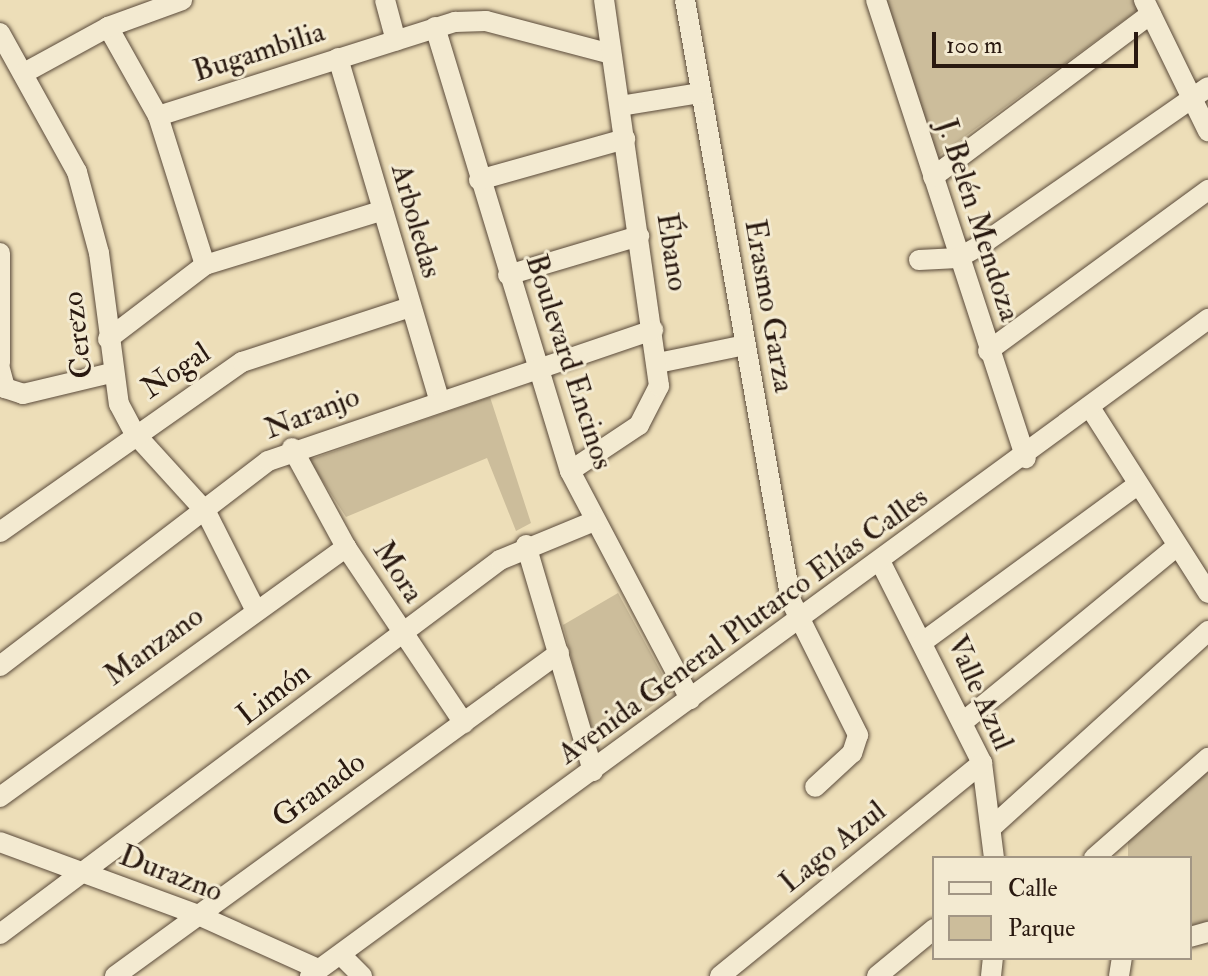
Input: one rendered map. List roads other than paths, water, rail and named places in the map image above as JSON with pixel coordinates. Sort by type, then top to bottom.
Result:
[{"type":"street","points":[[24,73],[108,27],[182,0]]},
{"type":"street","points":[[385,0],[396,41]]},
{"type":"street","name":"Ébano","points":[[570,471],[651,413],[658,363],[604,0]]},
{"type":"street","name":"Erasmo Garza","points":[[685,0],[745,345],[799,621],[858,735],[852,753],[815,787]]},
{"type":"street","name":"J. Belén Mendoza","points":[[876,0],[988,351],[1026,458]]},
{"type":"street","points":[[933,177],[1147,7],[1200,92],[1208,131]]},
{"type":"street","name":"Bugambilia","points":[[158,116],[435,27],[486,21],[611,54]]},
{"type":"street","points":[[108,27],[158,116],[205,265]]},
{"type":"street","name":"Boulevard Encinos","points":[[435,27],[534,366],[570,471],[690,699]]},
{"type":"street","name":"Cerezo","points":[[0,33],[77,172],[99,253],[111,373],[135,434],[206,512],[255,609]]},
{"type":"street","name":"Arboledas","points":[[338,58],[380,211],[439,400]]},
{"type":"street","points":[[919,260],[958,258],[1200,92]]},
{"type":"street","points":[[620,106],[700,93]]},
{"type":"street","points":[[479,180],[625,139]]},
{"type":"street","points":[[988,351],[1208,190]]},
{"type":"street","points":[[108,339],[205,265],[380,211]]},
{"type":"street","points":[[508,275],[639,236]]},
{"type":"street","points":[[0,253],[0,363]]},
{"type":"street","name":"Nogal","points":[[0,532],[135,434],[263,351],[410,307]]},
{"type":"street","name":"Avenida General Plutarco Elías Calles","points":[[314,973],[1026,458],[1208,319]]},
{"type":"street","name":"Naranjo","points":[[0,666],[292,448],[534,366],[653,330]]},
{"type":"street","points":[[658,363],[745,345]]},
{"type":"street","points":[[0,369],[5,388],[23,394],[111,373]]},
{"type":"street","points":[[1091,409],[1208,593]]},
{"type":"street","name":"Mora","points":[[292,448],[346,547],[402,635],[464,723]]},
{"type":"street","points":[[924,641],[1137,485]]},
{"type":"street","name":"Limón","points":[[0,934],[526,545],[594,521]]},
{"type":"street","points":[[526,545],[593,771]]},
{"type":"street","name":"Manzano","points":[[0,797],[255,609],[346,547]]},
{"type":"street","points":[[963,722],[1176,547]]},
{"type":"street","name":"Valle Azul","points":[[881,563],[924,641],[982,763],[994,856]]},
{"type":"street","points":[[992,827],[1208,631]]},
{"type":"street","name":"Granado","points":[[115,976],[559,653]]},
{"type":"street","points":[[1117,849],[1208,758]]},
{"type":"street","name":"Lago Azul","points":[[720,976],[982,763]]},
{"type":"street","name":"Durazno","points":[[0,842],[198,915],[314,973]]},
{"type":"street","points":[[877,976],[932,931]]},
{"type":"street","points":[[341,955],[362,976]]}]
